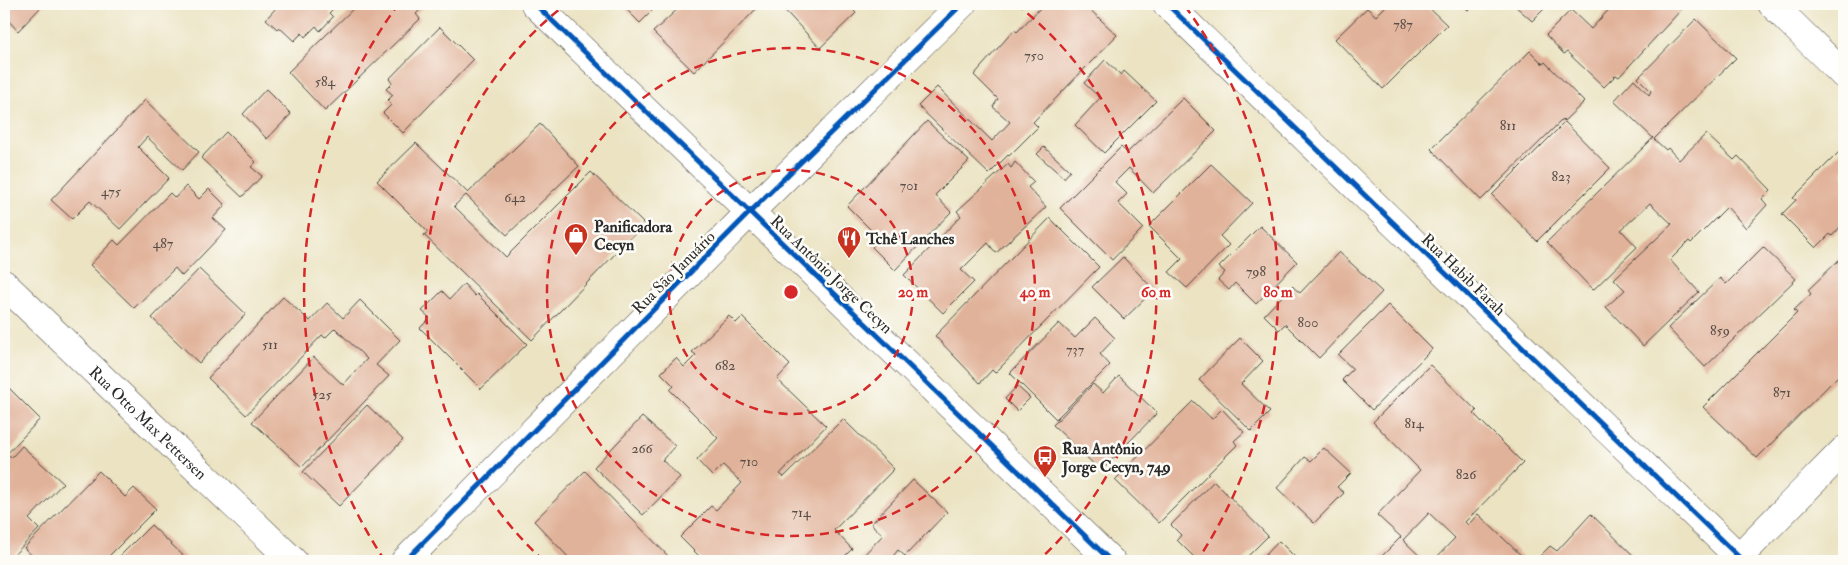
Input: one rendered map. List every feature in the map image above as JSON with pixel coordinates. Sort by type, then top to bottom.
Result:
[{"type":"street","name":"Rua Antônio Jorge Cecyn","points":[[535,4],[1111,561]]},
{"type":"street","name":"Rua São Januário","points":[[406,561],[750,212],[962,4]]},
{"type":"street","name":"Rua Habib Farah","points":[[1167,4],[1739,560]]},
{"type":"street","points":[[1772,4],[1844,75]]},
{"type":"street","name":"Rua Otto Max Pettersen","points":[[4,284],[294,561]]},
{"type":"street","points":[[1739,560],[1844,450]]},
{"type":"building","points":[[4,4],[44,4],[18,31],[4,16]]},
{"type":"building","points":[[274,4],[338,4],[329,13],[333,17],[320,31],[316,26],[305,37],[302,33],[294,41],[279,27],[277,29],[266,19],[276,8]]},
{"type":"building","points":[[358,4],[426,4],[416,14],[420,19],[325,111],[288,72]]},
{"type":"building","points":[[621,4],[659,4],[640,23]]},
{"type":"building","points":[[683,4],[761,4],[694,72],[653,32]]},
{"type":"building","points":[[779,4],[847,4],[856,13],[820,48]]},
{"type":"building","points":[[1044,4],[1084,4],[1117,35],[1033,122],[1038,127],[989,174],[918,106],[937,87],[992,141],[1010,122],[993,107],[998,99],[974,75],[1014,30],[1017,32]]},
{"type":"building","points":[[1388,4],[1425,4],[1447,25],[1383,89],[1335,39],[1367,8],[1376,16]]},
{"type":"building","points":[[1461,4],[1475,4],[1468,10]]},
{"type":"building","points":[[1513,4],[1549,4],[1532,21]]},
{"type":"building","points":[[1614,4],[1674,4],[1681,10],[1619,77],[1616,75],[1604,87],[1567,52],[1564,54],[1546,35],[1571,10],[1591,29]]},
{"type":"building","points":[[1696,19],[1736,58],[1654,139],[1666,150],[1668,148],[1679,160],[1706,134],[1734,160],[1738,156],[1771,190],[1762,199],[1767,205],[1746,228],[1727,207],[1691,243],[1689,241],[1670,260],[1699,292],[1643,346],[1606,307],[1625,290],[1614,279],[1672,224],[1650,203],[1621,230],[1637,247],[1593,290],[1547,242],[1653,138],[1614,101],[1634,79],[1649,95],[1651,91],[1638,78]]},
{"type":"building","points":[[440,27],[473,60],[403,133],[383,113],[391,105],[387,101],[393,95],[386,89],[392,83],[389,79]]},
{"type":"building","points":[[1530,51],[1543,64],[1545,62],[1584,102],[1564,121],[1563,119],[1481,200],[1431,149]]},
{"type":"building","points":[[1105,60],[1121,75],[1124,71],[1156,101],[1104,153],[1075,125],[1100,98],[1084,83]]},
{"type":"building","points":[[266,89],[291,114],[267,139],[243,114]]},
{"type":"building","points":[[1183,98],[1216,131],[1153,193],[1129,168],[1115,182],[1127,194],[1118,203],[1143,228],[1112,260],[1060,208],[1121,147],[1127,153]]},
{"type":"building","points":[[145,100],[199,152],[182,170],[147,137],[138,147],[169,178],[120,229],[90,201],[72,219],[51,200]]},
{"type":"building","points":[[927,121],[969,161],[935,195],[951,212],[895,270],[872,247],[880,239],[847,206]]},
{"type":"building","points":[[1565,122],[1610,168],[1537,241],[1492,195]]},
{"type":"building","points":[[540,124],[579,166],[507,235],[466,195],[454,206],[506,257],[591,172],[644,224],[532,340],[424,235],[428,232],[377,181],[416,143],[468,193]]},
{"type":"building","points":[[226,132],[256,162],[251,167],[262,176],[242,197],[201,158]]},
{"type":"building","points":[[1044,147],[1070,171],[1064,178],[1037,154]]},
{"type":"building","points":[[1844,147],[1844,223],[1832,236],[1830,234],[1816,248],[1782,214],[1796,200],[1793,198]]},
{"type":"building","points":[[1015,162],[1034,182],[1028,187],[1046,207],[996,253],[988,243],[961,270],[974,282],[943,313],[904,275],[961,216],[957,211],[1008,164],[1011,168]]},
{"type":"building","points":[[1211,164],[1252,203],[1220,236],[1229,245],[1187,288],[1169,272],[1182,259],[1149,226]]},
{"type":"building","points":[[186,186],[199,199],[209,189],[225,205],[213,218],[226,230],[182,276],[175,268],[134,308],[90,265],[114,240],[119,245],[170,193],[175,198]]},
{"type":"building","points":[[1050,218],[1099,267],[995,373],[992,370],[980,383],[935,336]]},
{"type":"building","points":[[1260,226],[1297,262],[1256,304],[1235,283],[1229,290],[1218,280],[1225,272],[1219,267]]},
{"type":"building","points":[[1763,247],[1796,279],[1705,367],[1668,328],[1720,278],[1726,284]]},
{"type":"building","points":[[1339,252],[1382,292],[1319,358],[1285,324],[1279,330],[1264,315],[1292,286],[1300,293]]},
{"type":"building","points":[[1844,255],[1844,370],[1757,458],[1703,407],[1797,313],[1794,310],[1811,294],[1808,290]]},
{"type":"building","points":[[1123,257],[1154,290],[1124,319],[1092,287]]},
{"type":"building","points":[[199,269],[246,314],[199,363],[152,318]]},
{"type":"building","points":[[464,284],[475,296],[477,294],[527,344],[481,389],[420,328],[430,318],[422,311],[442,291],[450,299]]},
{"type":"building","points":[[283,297],[310,321],[327,303],[343,318],[360,300],[400,340],[376,365],[389,376],[302,467],[252,422],[314,357],[343,385],[367,359],[335,328],[325,338],[322,335],[246,415],[208,378]]},
{"type":"building","points":[[1388,305],[1432,349],[1372,410],[1342,380],[1353,369],[1338,355]]},
{"type":"building","points":[[729,316],[736,323],[742,317],[790,365],[777,379],[826,426],[780,474],[784,477],[843,419],[894,469],[834,530],[852,549],[840,561],[702,561],[680,537],[711,506],[716,510],[742,483],[723,465],[712,476],[697,460],[718,438],[670,390],[674,386],[661,373],[676,358],[684,367],[696,355],[692,352]]},
{"type":"building","points":[[1095,318],[1115,338],[1100,354],[1110,365],[1056,419],[1010,373],[1059,323],[1075,338]]},
{"type":"building","points":[[1240,338],[1263,361],[1241,384],[1270,412],[1251,431],[1199,380]]},
{"type":"building","points":[[1430,365],[1477,411],[1474,414],[1523,463],[1465,522],[1468,525],[1478,514],[1527,561],[1433,561],[1455,538],[1429,513],[1403,540],[1425,561],[1377,561],[1401,537],[1377,515],[1420,470],[1373,422]]},
{"type":"building","points":[[1119,376],[1157,413],[1101,471],[1053,425],[1093,384],[1103,393]]},
{"type":"building","points":[[4,383],[40,419],[4,457]]},
{"type":"building","points":[[1017,386],[1030,398],[1017,411],[1005,399]]},
{"type":"building","points":[[1193,401],[1212,419],[1222,409],[1244,432],[1234,441],[1237,445],[1159,523],[1115,480]]},
{"type":"building","points":[[367,405],[403,440],[339,506],[303,472]]},
{"type":"building","points":[[642,417],[675,446],[662,460],[680,477],[643,515],[594,467]]},
{"type":"building","points":[[22,446],[63,483],[29,519],[39,529],[8,561],[4,561],[4,460],[8,455],[11,458]]},
{"type":"building","points":[[1324,448],[1351,473],[1337,487],[1344,493],[1314,523],[1277,488],[1305,457],[1311,461]]},
{"type":"building","points":[[99,471],[125,497],[134,488],[156,509],[104,561],[38,561],[24,548]]},
{"type":"building","points":[[585,471],[673,561],[572,561],[534,521]]},
{"type":"building","points":[[913,480],[947,512],[905,556],[898,550],[891,561],[858,561],[883,535],[871,524]]},
{"type":"building","points":[[1214,481],[1268,536],[1243,561],[1198,561],[1177,540],[1181,535],[1171,525]]},
{"type":"building","points":[[1591,514],[1639,561],[1535,561],[1550,546],[1557,551]]},
{"type":"building","points":[[151,525],[189,561],[115,561]]},
{"type":"building","points":[[1279,541],[1299,561],[1260,561]]},
{"type":"cycle path","points":[[535,4],[1111,561]]},
{"type":"cycle path","points":[[405,561],[750,212],[962,4]]},
{"type":"cycle path","points":[[1167,4],[1743,561]]},
{"type":"place","name":"Panificadora Cecyn","points":[[576,256]]},
{"type":"place","name":"Tchê Lanches","points":[[849,259]]},
{"type":"place","name":"Rua Antônio Jorge Cecyn, 749","points":[[1045,478]]}]
